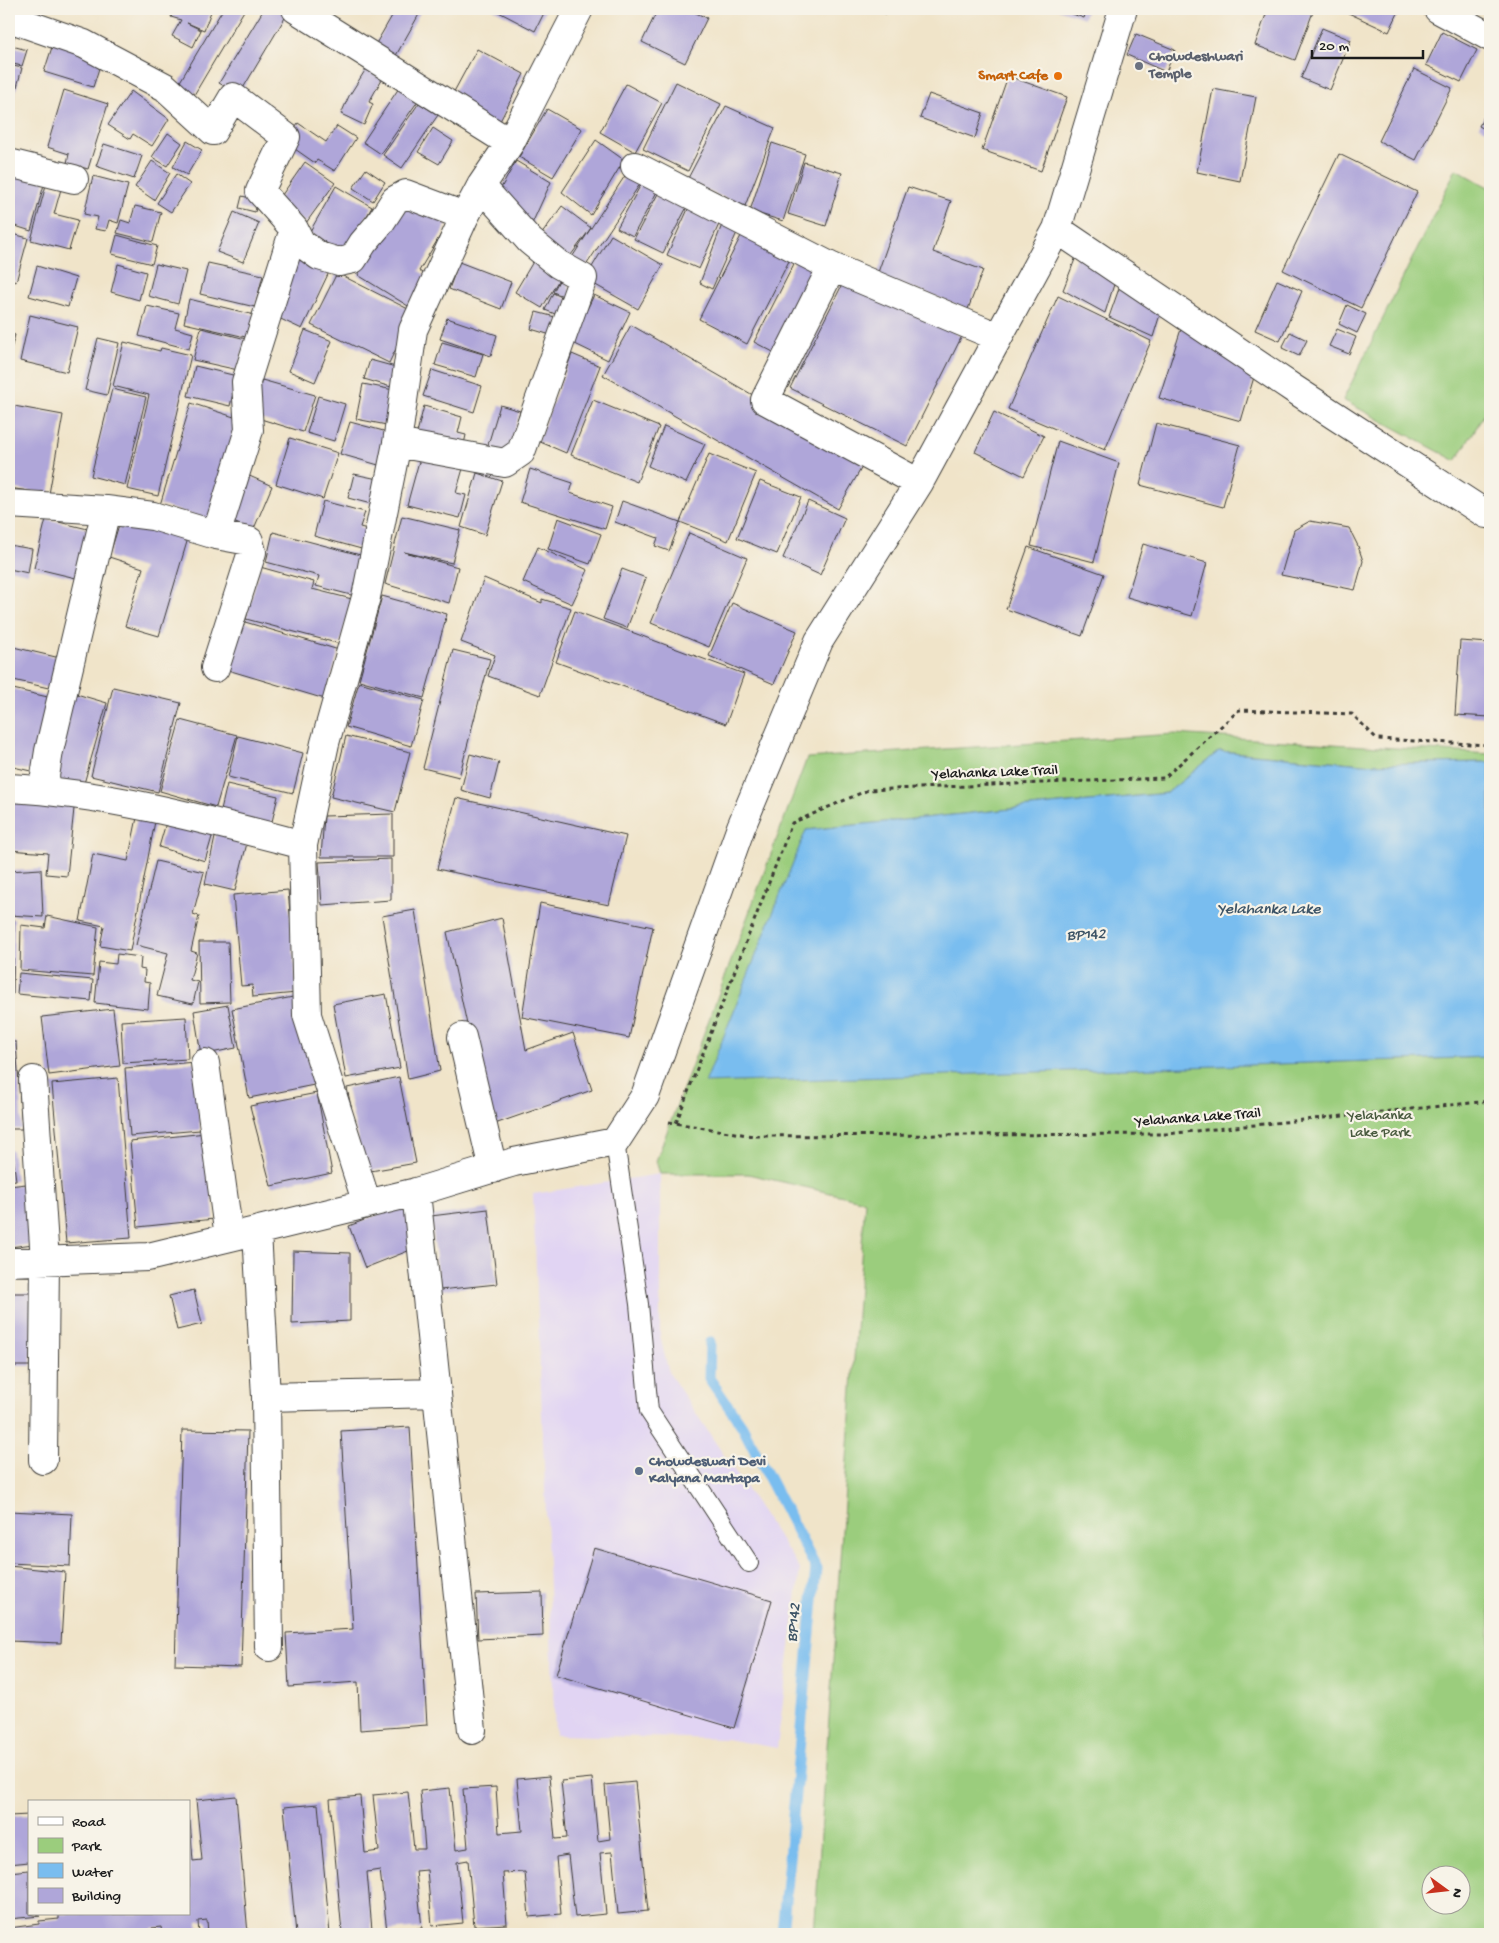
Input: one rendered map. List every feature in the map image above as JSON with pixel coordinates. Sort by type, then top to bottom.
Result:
[{"type":"street","points":[[296,9],[510,143]]},
{"type":"street","points":[[367,1204],[307,1015],[303,845],[325,743],[366,597],[396,443],[414,330],[464,218],[481,186],[510,143],[579,9]]},
{"type":"street","points":[[9,1262],[148,1257],[416,1192],[514,1162],[615,1142],[645,1096],[741,826],[819,641],[919,483],[1057,229],[1123,9]]},
{"type":"street","points":[[1438,9],[1489,33]]},
{"type":"street","points":[[9,18],[84,44],[165,87],[213,131],[233,97],[286,136],[260,191],[294,229],[301,244],[319,256],[339,262],[354,260],[363,243],[380,223],[394,200],[406,194],[459,214],[464,218]]},
{"type":"street","points":[[9,163],[74,179]]},
{"type":"street","points":[[635,166],[832,267],[998,337]]},
{"type":"street","points":[[396,443],[505,463],[521,452],[584,278],[558,264],[530,241],[481,186]]},
{"type":"street","points":[[216,535],[249,430],[246,382],[294,229]]},
{"type":"street","points":[[1057,229],[1294,389],[1486,514],[1490,514]]},
{"type":"street","points":[[832,267],[765,400],[919,483]]},
{"type":"street","points":[[9,504],[106,510],[153,516],[216,535],[249,541],[252,552],[215,668]]},
{"type":"street","points":[[47,790],[45,776],[49,751],[106,510]]},
{"type":"street","points":[[9,788],[47,790],[190,815],[303,845]]},
{"type":"street","points":[[462,1038],[493,1169]]},
{"type":"street","points":[[205,1063],[229,1238]]},
{"type":"street","points":[[33,1080],[45,1261],[44,1460]]},
{"type":"street","points":[[416,1192],[472,1730]]},
{"type":"street","points":[[257,1230],[266,1397],[268,1647]]},
{"type":"street","points":[[266,1397],[437,1393]]},
{"type":"lane","points":[[615,1142],[638,1304],[649,1411],[749,1563]]},
{"type":"path","name":"Yelahanka Lake Trail","points":[[676,1123],[792,823],[868,790],[1164,778],[1239,710],[1352,714],[1376,739],[1490,745]]},
{"type":"path","name":"Yelahanka Lake Trail","points":[[696,1127],[753,1136],[1166,1134],[1490,1101]]},
{"type":"shaded area","name":"Chowdeswari Devi Kalyana Mantapa","points":[[660,1174],[660,1336],[669,1373],[800,1569],[777,1748],[726,1739],[555,1735],[533,1194]]},
{"type":"green space","points":[[1456,169],[1490,188],[1490,405],[1456,461],[1343,400]]},
{"type":"green space","name":"Yelahanka Lake Park","points":[[1174,734],[1490,754],[1490,762],[1363,764],[1220,751],[1167,793],[807,830],[706,1082],[1490,1057],[1490,1934],[814,1934],[865,1201],[748,1174],[660,1174],[656,1161],[807,758]]},
{"type":"water","name":"Yelahanka Lake","points":[[1219,751],[1363,764],[1490,762],[1490,1057],[705,1083],[806,830],[1167,793]]},
{"type":"building","points":[[174,9],[212,9],[204,30],[187,23],[201,30],[193,47],[172,36],[181,20],[171,17]]},
{"type":"building","points":[[223,9],[245,9],[191,100],[175,90]]},
{"type":"building","points":[[264,9],[285,9],[289,11],[239,95],[219,83]]},
{"type":"building","points":[[396,9],[422,9],[394,59],[374,47]]},
{"type":"building","points":[[493,9],[546,9],[535,31]]},
{"type":"building","points":[[658,9],[687,9],[707,18],[685,63],[642,42]]},
{"type":"building","points":[[869,9],[888,9],[886,14]]},
{"type":"building","points":[[1058,9],[1087,9],[1084,18]]},
{"type":"building","points":[[1268,9],[1304,9],[1313,12],[1295,60],[1255,45]]},
{"type":"building","points":[[1340,9],[1400,9],[1389,32]]},
{"type":"building","points":[[9,26],[16,29],[12,46],[27,50],[22,66],[9,63]]},
{"type":"building","points":[[1322,28],[1351,40],[1330,90],[1301,78]]},
{"type":"building","points":[[1442,32],[1477,50],[1461,82],[1426,65]]},
{"type":"building","points":[[1136,34],[1175,50],[1166,72],[1127,55]]},
{"type":"building","points":[[54,41],[103,56],[93,87],[44,72]]},
{"type":"building","points":[[477,49],[524,74],[497,127],[449,101]]},
{"type":"building","points":[[9,65],[22,68],[12,106],[9,106]]},
{"type":"building","points":[[366,69],[382,79],[369,102],[373,104],[364,125],[341,114],[349,96]]},
{"type":"building","points":[[1414,69],[1452,88],[1416,160],[1379,141]]},
{"type":"building","points":[[1008,76],[1067,97],[1041,171],[982,150]]},
{"type":"building","points":[[676,82],[721,104],[688,171],[643,149]]},
{"type":"building","points":[[626,84],[662,103],[635,152],[600,132]]},
{"type":"building","points":[[401,85],[420,98],[381,154],[363,142]]},
{"type":"building","points":[[1213,89],[1256,97],[1240,181],[1197,172]]},
{"type":"building","points":[[64,90],[108,104],[88,169],[67,163],[69,154],[47,147]]},
{"type":"building","points":[[131,91],[169,119],[152,146],[133,134],[130,139],[108,125]]},
{"type":"building","points":[[929,94],[983,113],[975,138],[920,118]]},
{"type":"building","points":[[419,103],[438,115],[402,168],[383,155]]},
{"type":"building","points":[[1490,105],[1490,132],[1479,126]]},
{"type":"building","points":[[726,106],[775,128],[745,206],[686,182]]},
{"type":"building","points":[[9,108],[14,109],[9,126]]},
{"type":"building","points":[[547,109],[582,129],[553,177],[519,157]]},
{"type":"building","points":[[298,123],[326,142],[337,126],[356,138],[335,171],[317,160],[315,163],[285,142]]},
{"type":"building","points":[[433,128],[453,141],[439,164],[418,152]]},
{"type":"building","points":[[168,133],[182,143],[167,166],[152,157]]},
{"type":"building","points":[[596,140],[624,160],[591,215],[562,192]]},
{"type":"building","points":[[187,141],[202,150],[187,175],[173,167]]},
{"type":"building","points":[[772,143],[805,154],[783,221],[750,211]]},
{"type":"building","points":[[104,144],[142,156],[134,179],[96,166]]},
{"type":"building","points":[[1339,154],[1417,192],[1361,308],[1283,270]]},
{"type":"building","points":[[152,161],[170,173],[154,200],[135,187]]},
{"type":"building","points":[[516,161],[551,182],[530,228],[500,190]]},
{"type":"building","points":[[305,162],[335,183],[306,223],[277,202]]},
{"type":"building","points":[[804,162],[842,173],[826,226],[788,214]]},
{"type":"building","points":[[630,168],[644,178],[581,273],[567,265]]},
{"type":"building","points":[[366,169],[385,182],[373,201],[353,188]]},
{"type":"building","points":[[16,173],[45,181],[31,231],[9,224],[9,197]]},
{"type":"building","points":[[176,174],[190,184],[171,212],[157,203]]},
{"type":"building","points":[[93,176],[128,185],[118,223],[109,220],[106,231],[95,229],[98,217],[84,214]]},
{"type":"building","points":[[644,179],[659,188],[633,236],[617,228]]},
{"type":"building","points":[[46,185],[61,189],[54,214],[78,220],[69,250],[31,240]]},
{"type":"building","points":[[336,186],[372,207],[345,254],[309,233]]},
{"type":"building","points":[[908,187],[951,201],[933,252],[983,270],[968,309],[919,290],[876,278]]},
{"type":"building","points":[[661,188],[689,203],[663,253],[634,239]]},
{"type":"building","points":[[242,196],[258,200],[255,212],[239,208]]},
{"type":"building","points":[[404,198],[447,224],[419,271],[432,279],[413,309],[358,275]]},
{"type":"building","points":[[135,206],[161,212],[153,242],[117,233],[121,220],[130,223]]},
{"type":"building","points":[[562,206],[591,228],[565,263],[536,242]]},
{"type":"building","points":[[689,207],[720,222],[699,269],[667,255]]},
{"type":"building","points":[[234,212],[259,223],[243,262],[217,252]]},
{"type":"building","points":[[723,222],[739,228],[712,289],[700,283]]},
{"type":"building","points":[[745,228],[793,253],[747,344],[699,319]]},
{"type":"building","points":[[9,233],[28,238],[16,282],[9,279]]},
{"type":"building","points":[[117,235],[157,246],[152,264],[112,254]]},
{"type":"building","points":[[611,235],[663,265],[638,309],[585,279]]},
{"type":"building","points":[[1079,249],[1116,278],[1105,313],[1063,290]]},
{"type":"building","points":[[297,255],[330,270],[302,329],[270,314]]},
{"type":"building","points":[[537,255],[564,271],[542,308],[515,292]]},
{"type":"building","points":[[798,256],[822,268],[779,355],[754,342]]},
{"type":"building","points":[[459,262],[511,282],[501,309],[449,289]]},
{"type":"building","points":[[208,263],[263,275],[255,307],[200,294]]},
{"type":"building","points":[[118,264],[146,272],[139,300],[111,292]]},
{"type":"building","points":[[156,264],[186,271],[178,304],[148,296]]},
{"type":"building","points":[[37,266],[76,278],[68,307],[29,296]]},
{"type":"building","points":[[564,271],[573,300],[553,292]]},
{"type":"building","points":[[337,273],[414,312],[389,363],[311,325]]},
{"type":"building","points":[[846,277],[962,336],[907,446],[790,388]]},
{"type":"building","points":[[1122,280],[1162,308],[1153,337],[1109,317]]},
{"type":"building","points":[[1277,280],[1302,291],[1280,341],[1255,330]]},
{"type":"building","points":[[553,293],[570,301],[563,317],[545,310]]},
{"type":"building","points":[[594,295],[630,312],[608,360],[571,342]]},
{"type":"building","points":[[1058,296],[1151,341],[1105,450],[1008,409]]},
{"type":"building","points":[[189,299],[255,315],[250,338],[184,323]]},
{"type":"building","points":[[1347,305],[1366,314],[1357,333],[1339,324]]},
{"type":"building","points":[[147,306],[179,313],[175,328],[193,333],[189,349],[139,336]]},
{"type":"building","points":[[536,312],[559,318],[554,336],[531,329]]},
{"type":"building","points":[[30,315],[78,327],[67,372],[20,361]]},
{"type":"building","points":[[447,318],[497,335],[491,356],[440,339]]},
{"type":"building","points":[[631,325],[866,460],[838,509],[603,375]]},
{"type":"building","points":[[1182,326],[1254,377],[1241,421],[1159,398]]},
{"type":"building","points":[[201,328],[246,339],[238,370],[193,360]]},
{"type":"building","points":[[1337,329],[1356,337],[1349,354],[1329,346]]},
{"type":"building","points":[[305,330],[332,341],[315,382],[289,371]]},
{"type":"building","points":[[1290,332],[1307,340],[1299,356],[1282,348]]},
{"type":"building","points":[[9,333],[15,335],[9,356]]},
{"type":"building","points":[[98,338],[119,343],[107,395],[85,390]]},
{"type":"building","points":[[124,342],[160,351],[161,348],[191,355],[158,496],[127,489],[149,395],[113,386]]},
{"type":"building","points":[[442,342],[483,354],[476,377],[435,365]]},
{"type":"building","points":[[572,354],[600,366],[566,453],[538,441]]},
{"type":"building","points":[[370,360],[403,369],[398,389],[364,379]]},
{"type":"building","points":[[195,366],[237,376],[230,406],[188,396]]},
{"type":"building","points":[[432,370],[482,386],[474,412],[423,396]]},
{"type":"building","points":[[262,380],[315,395],[303,432],[251,416]]},
{"type":"building","points":[[363,384],[399,391],[392,426],[356,419]]},
{"type":"building","points":[[112,389],[146,397],[125,485],[91,476]]},
{"type":"building","points":[[318,396],[345,404],[334,441],[307,433]]},
{"type":"building","points":[[593,400],[659,427],[637,482],[571,455]]},
{"type":"building","points":[[191,403],[240,419],[209,520],[160,505]]},
{"type":"building","points":[[500,405],[520,411],[508,454],[487,448]]},
{"type":"building","points":[[14,406],[63,415],[49,494],[9,488],[9,436]]},
{"type":"building","points":[[424,406],[462,417],[458,433],[466,435],[462,453],[415,440]]},
{"type":"building","points":[[994,412],[1044,436],[1024,476],[975,452]]},
{"type":"building","points":[[350,422],[391,433],[382,466],[340,454]]},
{"type":"building","points":[[1156,423],[1240,445],[1223,507],[1140,485]]},
{"type":"building","points":[[664,426],[705,444],[686,483],[648,466]]},
{"type":"building","points":[[290,438],[338,453],[323,499],[276,484]]},
{"type":"building","points":[[1058,441],[1119,463],[1094,562],[1031,546]]},
{"type":"building","points":[[421,454],[464,465],[456,493],[466,495],[460,518],[407,505]]},
{"type":"building","points":[[709,454],[756,473],[728,541],[680,522]]},
{"type":"building","points":[[530,469],[573,483],[570,493],[612,507],[605,529],[520,502]]},
{"type":"building","points":[[477,473],[502,481],[485,535],[461,527]]},
{"type":"building","points":[[245,474],[272,486],[253,531],[225,518]]},
{"type":"building","points":[[354,474],[378,479],[371,504],[348,498]]},
{"type":"building","points":[[760,481],[801,497],[777,554],[737,538]]},
{"type":"building","points":[[323,501],[365,512],[360,527],[371,530],[365,550],[314,536]]},
{"type":"building","points":[[622,501],[680,522],[669,551],[655,546],[658,538],[615,522]]},
{"type":"building","points":[[808,501],[845,518],[820,575],[783,558]]},
{"type":"building","points":[[122,515],[189,535],[159,636],[125,626],[143,568],[109,557]]},
{"type":"building","points":[[402,516],[460,530],[452,563],[404,552],[458,567],[449,603],[385,584]]},
{"type":"building","points":[[558,518],[601,534],[590,564],[548,549]]},
{"type":"building","points":[[46,519],[92,530],[80,579],[34,568]]},
{"type":"building","points":[[1310,521],[1349,528],[1363,561],[1355,590],[1281,575],[1294,530]]},
{"type":"building","points":[[273,532],[368,557],[359,597],[316,586],[319,576],[266,562]]},
{"type":"building","points":[[689,533],[747,558],[709,647],[651,623]]},
{"type":"building","points":[[1143,544],[1207,563],[1192,616],[1127,597]]},
{"type":"building","points":[[9,545],[32,549],[28,573],[9,569]]},
{"type":"building","points":[[538,547],[588,570],[572,604],[523,582]]},
{"type":"building","points":[[1028,547],[1104,574],[1082,636],[1006,609]]},
{"type":"building","points":[[260,567],[314,582],[312,589],[352,599],[340,644],[246,619]]},
{"type":"building","points":[[622,569],[646,578],[627,628],[603,619]]},
{"type":"building","points":[[484,578],[542,603],[542,599],[571,608],[540,695],[488,676],[495,655],[461,642]]},
{"type":"building","points":[[382,596],[447,614],[424,698],[359,680]]},
{"type":"building","points":[[732,603],[797,631],[774,684],[709,656]]},
{"type":"building","points":[[575,611],[744,674],[726,724],[556,662]]},
{"type":"building","points":[[235,619],[339,650],[325,699],[221,668]]},
{"type":"building","points":[[1460,641],[1490,643],[1490,717],[1455,715]]},
{"type":"building","points":[[9,646],[60,658],[53,689],[9,679]]},
{"type":"building","points":[[453,650],[490,659],[459,777],[423,768]]},
{"type":"building","points":[[359,682],[424,700],[411,746],[346,727]]},
{"type":"building","points":[[113,687],[181,703],[158,792],[91,776]]},
{"type":"building","points":[[13,689],[52,698],[35,772],[9,766],[9,706]]},
{"type":"building","points":[[73,693],[107,703],[83,787],[49,777]]},
{"type":"building","points":[[180,720],[237,735],[216,807],[160,791]]},
{"type":"building","points":[[238,736],[303,753],[293,793],[228,777]]},
{"type":"building","points":[[346,736],[410,752],[395,812],[331,797]]},
{"type":"building","points":[[470,754],[499,762],[490,798],[461,790]]},
{"type":"building","points":[[227,784],[278,796],[271,826],[220,814]]},
{"type":"building","points":[[456,798],[626,836],[609,905],[437,869]]},
{"type":"building","points":[[9,799],[75,799],[67,876],[46,874],[48,853],[9,850]]},
{"type":"building","points":[[139,808],[157,811],[130,951],[100,946],[104,926],[80,921],[93,854],[128,861]]},
{"type":"building","points":[[393,814],[393,857],[321,857],[324,816]]},
{"type":"building","points":[[168,816],[214,830],[205,861],[159,847]]},
{"type":"building","points":[[217,828],[249,835],[235,891],[205,884]]},
{"type":"building","points":[[391,859],[391,900],[322,905],[319,862]]},
{"type":"building","points":[[156,861],[204,872],[193,914],[199,916],[191,951],[197,953],[190,980],[198,982],[193,1004],[157,996],[168,953],[136,945]]},
{"type":"building","points":[[41,869],[43,917],[9,915],[9,871]]},
{"type":"building","points":[[288,890],[297,993],[253,997],[252,985],[241,986],[233,895]]},
{"type":"building","points":[[540,903],[653,927],[629,1038],[522,1017]]},
{"type":"building","points":[[415,910],[440,1071],[408,1079],[382,916]]},
{"type":"building","points":[[47,916],[98,927],[93,976],[20,970],[21,925],[45,928]]},
{"type":"building","points":[[502,918],[526,1050],[573,1033],[592,1090],[489,1126],[447,932]]},
{"type":"building","points":[[9,919],[14,919],[13,994],[9,994]]},
{"type":"building","points":[[199,942],[228,942],[230,1002],[200,1003]]},
{"type":"building","points":[[117,954],[141,957],[140,969],[145,970],[144,982],[150,983],[148,1009],[95,1003],[99,962],[116,964]]},
{"type":"building","points":[[19,973],[93,980],[91,1001],[17,994]]},
{"type":"building","points":[[386,994],[400,1068],[346,1078],[333,1004]]},
{"type":"building","points":[[298,996],[314,1085],[249,1098],[232,1009]]},
{"type":"building","points":[[228,1005],[236,1048],[201,1055],[194,1011]]},
{"type":"building","points":[[113,1009],[120,1066],[49,1075],[42,1017]]},
{"type":"building","points":[[186,1017],[188,1059],[123,1063],[121,1021]]},
{"type":"building","points":[[9,1042],[16,1042],[22,1129],[9,1129]]},
{"type":"building","points":[[195,1062],[200,1130],[130,1136],[125,1068]]},
{"type":"building","points":[[399,1077],[416,1163],[365,1172],[347,1088]]},
{"type":"building","points":[[118,1078],[131,1238],[66,1243],[52,1084]]},
{"type":"building","points":[[317,1093],[332,1173],[271,1186],[250,1106]]},
{"type":"building","points":[[206,1133],[214,1219],[138,1227],[130,1141]]},
{"type":"building","points":[[9,1150],[12,1150],[16,1180],[9,1181]]},
{"type":"building","points":[[26,1184],[34,1244],[9,1247],[9,1186]]},
{"type":"building","points":[[410,1202],[418,1247],[365,1268],[349,1226]]},
{"type":"building","points":[[488,1209],[497,1284],[440,1290],[431,1216]]},
{"type":"building","points":[[293,1251],[350,1253],[350,1321],[292,1324]]},
{"type":"building","points":[[194,1290],[202,1324],[177,1330],[169,1296]]},
{"type":"building","points":[[9,1293],[32,1293],[31,1366],[9,1366]]},
{"type":"building","points":[[410,1427],[427,1725],[360,1730],[358,1682],[289,1687],[286,1633],[353,1629],[341,1431]]},
{"type":"building","points":[[182,1430],[248,1431],[241,1667],[175,1665]]},
{"type":"building","points":[[9,1511],[72,1514],[70,1566],[9,1563]]},
{"type":"building","points":[[594,1548],[772,1600],[734,1728],[556,1675]]},
{"type":"building","points":[[9,1566],[65,1572],[61,1643],[9,1641]]},
{"type":"building","points":[[542,1592],[543,1636],[478,1639],[476,1594]]},
{"type":"building","points":[[549,1776],[555,1839],[567,1838],[561,1781],[592,1778],[598,1841],[610,1839],[605,1785],[635,1782],[648,1911],[618,1914],[612,1852],[600,1853],[606,1914],[575,1917],[568,1855],[556,1857],[561,1914],[529,1917],[525,1872],[503,1873],[507,1924],[474,1926],[468,1860],[457,1862],[463,1923],[432,1926],[427,1870],[416,1871],[422,1928],[387,1931],[380,1870],[367,1872],[372,1930],[342,1933],[330,1799],[360,1796],[365,1853],[379,1851],[373,1795],[408,1792],[414,1849],[425,1849],[420,1791],[450,1788],[456,1850],[468,1848],[463,1789],[496,1787],[499,1833],[522,1831],[517,1779]]},
{"type":"building","points":[[236,1796],[248,1934],[208,1934],[207,1920],[198,1921],[199,1934],[162,1934],[161,1927],[152,1928],[153,1934],[113,1934],[113,1931],[102,1932],[103,1934],[9,1934],[9,1928],[39,1924],[39,1921],[59,1919],[59,1916],[190,1916],[190,1821],[193,1861],[202,1860],[196,1800]]},
{"type":"building","points":[[318,1804],[330,1934],[296,1934],[284,1807]]},
{"type":"building","points":[[28,1815],[28,1862],[9,1864],[9,1816]]},
{"type":"building","points":[[28,1870],[28,1916],[40,1916],[9,1919],[9,1872]]},
{"type":"waterway","name":"BP142","points":[[710,1342],[709,1378],[742,1426],[816,1568],[782,1934]]},
{"type":"place","name":"Chowdeshwari Temple","points":[[1139,66]]},
{"type":"place","name":"Smart Cafe","points":[[1058,76]]},
{"type":"place","name":"Chowdeswari Devi Kalyana Mantapa","points":[[639,1471]]}]
